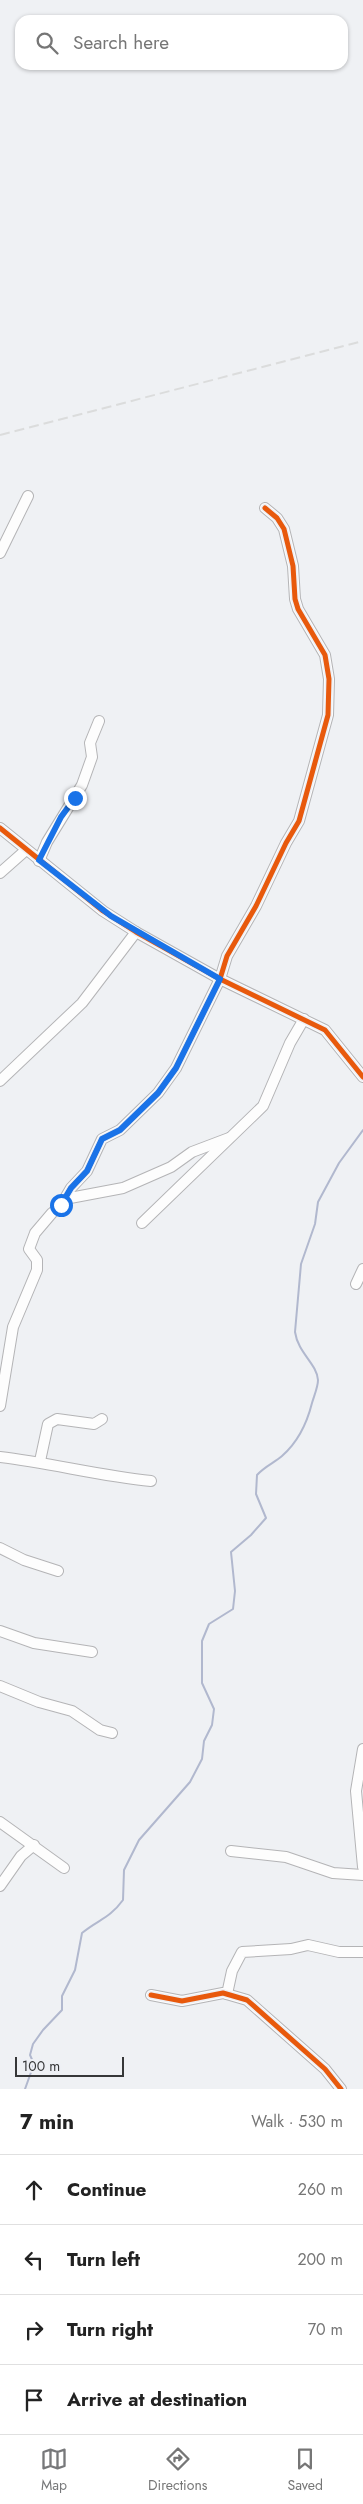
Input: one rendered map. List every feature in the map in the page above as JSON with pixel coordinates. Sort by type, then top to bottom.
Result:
[{"type":"street","points":[[0,552],[28,496]]},
{"type":"street","points":[[61,1205],[71,1188],[87,1171],[102,1139],[120,1130],[158,1093],[176,1068],[220,979],[227,956],[256,906],[286,843],[300,821],[328,715],[329,679],[325,655],[298,609],[295,600],[293,566],[284,530],[277,518],[265,508]]},
{"type":"street","points":[[39,860],[47,842],[82,784],[92,757],[90,744],[100,721]]},
{"type":"street","points":[[0,828],[111,916],[136,932],[220,979],[325,1030],[363,1077]]},
{"type":"street","points":[[0,873],[26,850]]},
{"type":"street","points":[[0,1081],[82,1003],[136,932]]},
{"type":"street","points":[[142,1223],[263,1106],[290,1042],[304,1019]]},
{"type":"street","points":[[0,1406],[13,1327],[37,1270],[36,1260],[29,1249],[35,1233],[70,1198],[123,1188],[171,1167],[192,1152],[228,1138]]},
{"type":"street","points":[[356,1284],[363,1269]]},
{"type":"street","points":[[40,1461],[48,1424],[52,1420],[94,1424],[102,1419]]},
{"type":"street","points":[[0,1457],[40,1461],[112,1477],[151,1481]]},
{"type":"street","points":[[0,1548],[24,1560],[58,1571]]},
{"type":"street","points":[[0,1631],[34,1643],[92,1652]]},
{"type":"street","points":[[0,1686],[39,1702],[72,1711],[100,1730],[112,1733]]},
{"type":"street","points":[[363,1749],[356,1791],[363,1867]]},
{"type":"street","points":[[0,1822],[64,1868]]},
{"type":"street","points":[[0,1886],[21,1856],[34,1845]]},
{"type":"street","points":[[231,1850],[286,1857],[333,1873],[363,1875]]},
{"type":"street","points":[[227,1994],[232,1971],[242,1952],[291,1949],[308,1945],[339,1952],[363,1952]]},
{"type":"street","points":[[151,1995],[182,2001],[212,1994],[227,1994],[242,1998],[258,2008],[325,2069],[341,2089]]},
{"type":"waterway","points":[[25,2089],[34,2064],[30,2055],[33,2044],[62,2010],[62,1996],[75,1970],[82,1933],[108,1915],[123,1900],[124,1870],[139,1840],[190,1782],[202,1759],[204,1741],[212,1725],[214,1709],[202,1683],[202,1641],[209,1624],[233,1609],[235,1591],[231,1552],[251,1535],[266,1518],[256,1494],[257,1475],[293,1445],[305,1425],[317,1389],[317,1374],[300,1346],[295,1332],[301,1264],[315,1224],[318,1202],[339,1163],[363,1130]]},
{"type":"railway","points":[[0,435],[363,341]]},
{"type":"cycle path","points":[[61,1205],[71,1188],[87,1171],[102,1139],[120,1130],[158,1093],[176,1068],[220,979],[227,956],[256,906],[286,843],[299,821],[328,715],[329,679],[325,655],[298,609],[295,599],[293,566],[284,529],[277,518],[265,508]]},
{"type":"cycle path","points":[[0,828],[103,911],[136,932],[220,979],[325,1030],[363,1077]]},
{"type":"cycle path","points":[[151,1995],[182,2001],[223,1993],[247,2000],[325,2069],[341,2089]]},
{"type":"route","points":[[61,1205],[71,1188],[87,1171],[102,1139],[120,1130],[158,1093],[176,1068],[220,979],[185,961],[111,916],[39,860],[61,817],[75,798]]}]
